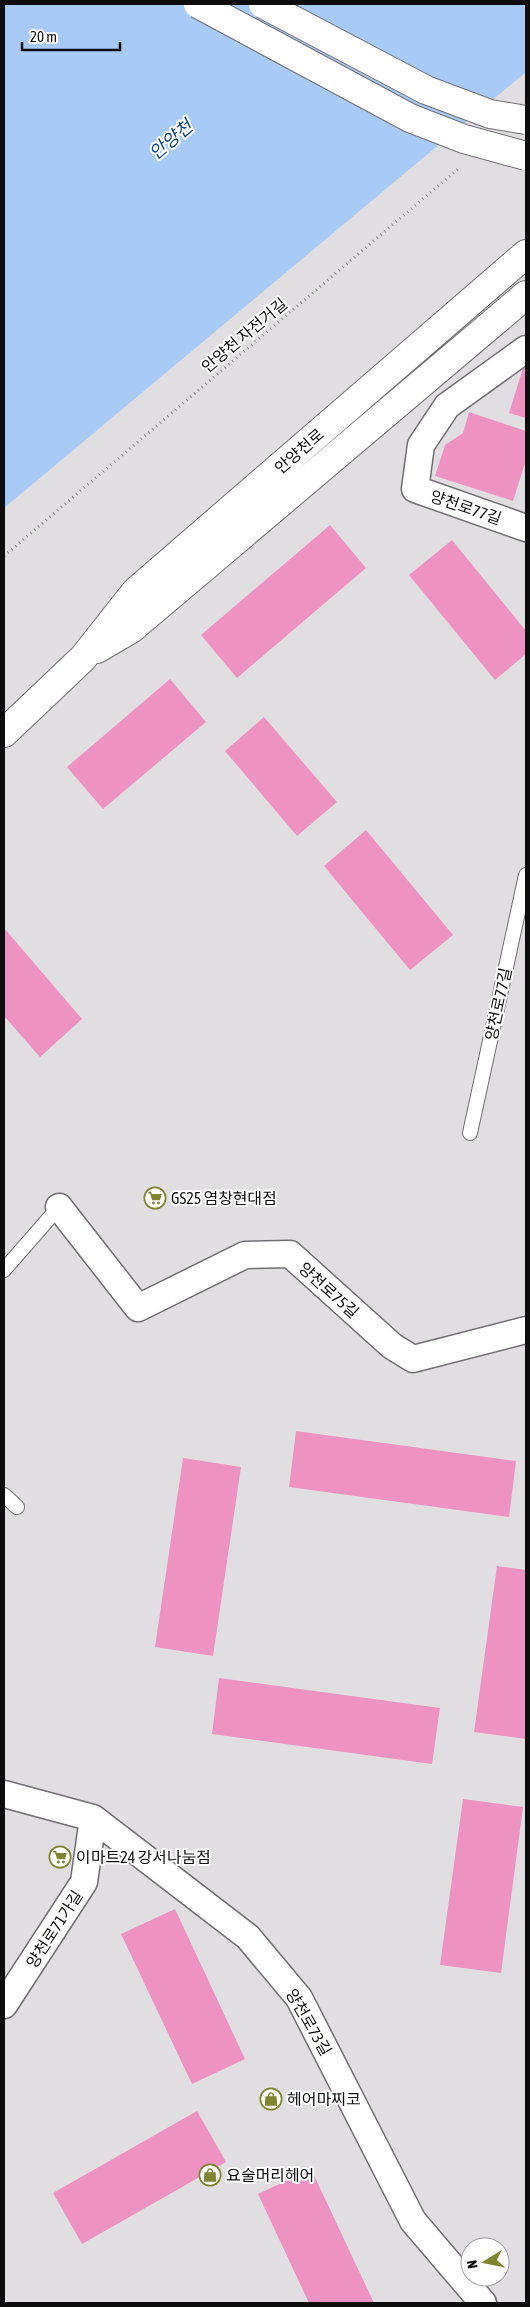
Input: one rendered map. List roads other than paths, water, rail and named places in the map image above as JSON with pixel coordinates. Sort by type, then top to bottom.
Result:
[{"type":"main road","points":[[198,4],[410,118],[464,139],[526,156]]},
{"type":"main road","points":[[263,4],[426,90],[490,114],[526,120]]},
{"type":"main road","name":"안양천로","points":[[4,733],[83,658],[136,591],[526,254]]},
{"type":"main road","name":"안양천로","points":[[83,658],[131,629],[526,295]]},
{"type":"street","name":"양천로77길","points":[[526,349],[447,406],[421,445],[415,489],[526,528]]},
{"type":"street","name":"양천로75길","points":[[59,1207],[138,1308],[245,1255],[290,1254],[392,1346],[413,1359],[526,1330]]},
{"type":"street","name":"양천로73길","points":[[4,1794],[93,1818],[248,1937],[299,1998],[413,2221],[483,2303]]},
{"type":"street","name":"양천로71가길","points":[[4,2005],[84,1882],[93,1818]]},
{"type":"lane","name":"양천로77길","points":[[470,1133],[526,875]]},
{"type":"lane","points":[[4,1270],[59,1207]]},
{"type":"lane","points":[[4,1495],[17,1507]]},
{"type":"water","name":"안양천","points":[[526,4],[526,72],[4,508],[4,5]]},
{"type":"place","name":"GS25 염창현대점","points":[[155,1198]]},
{"type":"place","name":"이마트24 강서나눔점","points":[[60,1857]]},
{"type":"place","name":"헤어마찌코","points":[[271,2099]]},
{"type":"place","name":"요술머리헤어","points":[[210,2175]]}]
